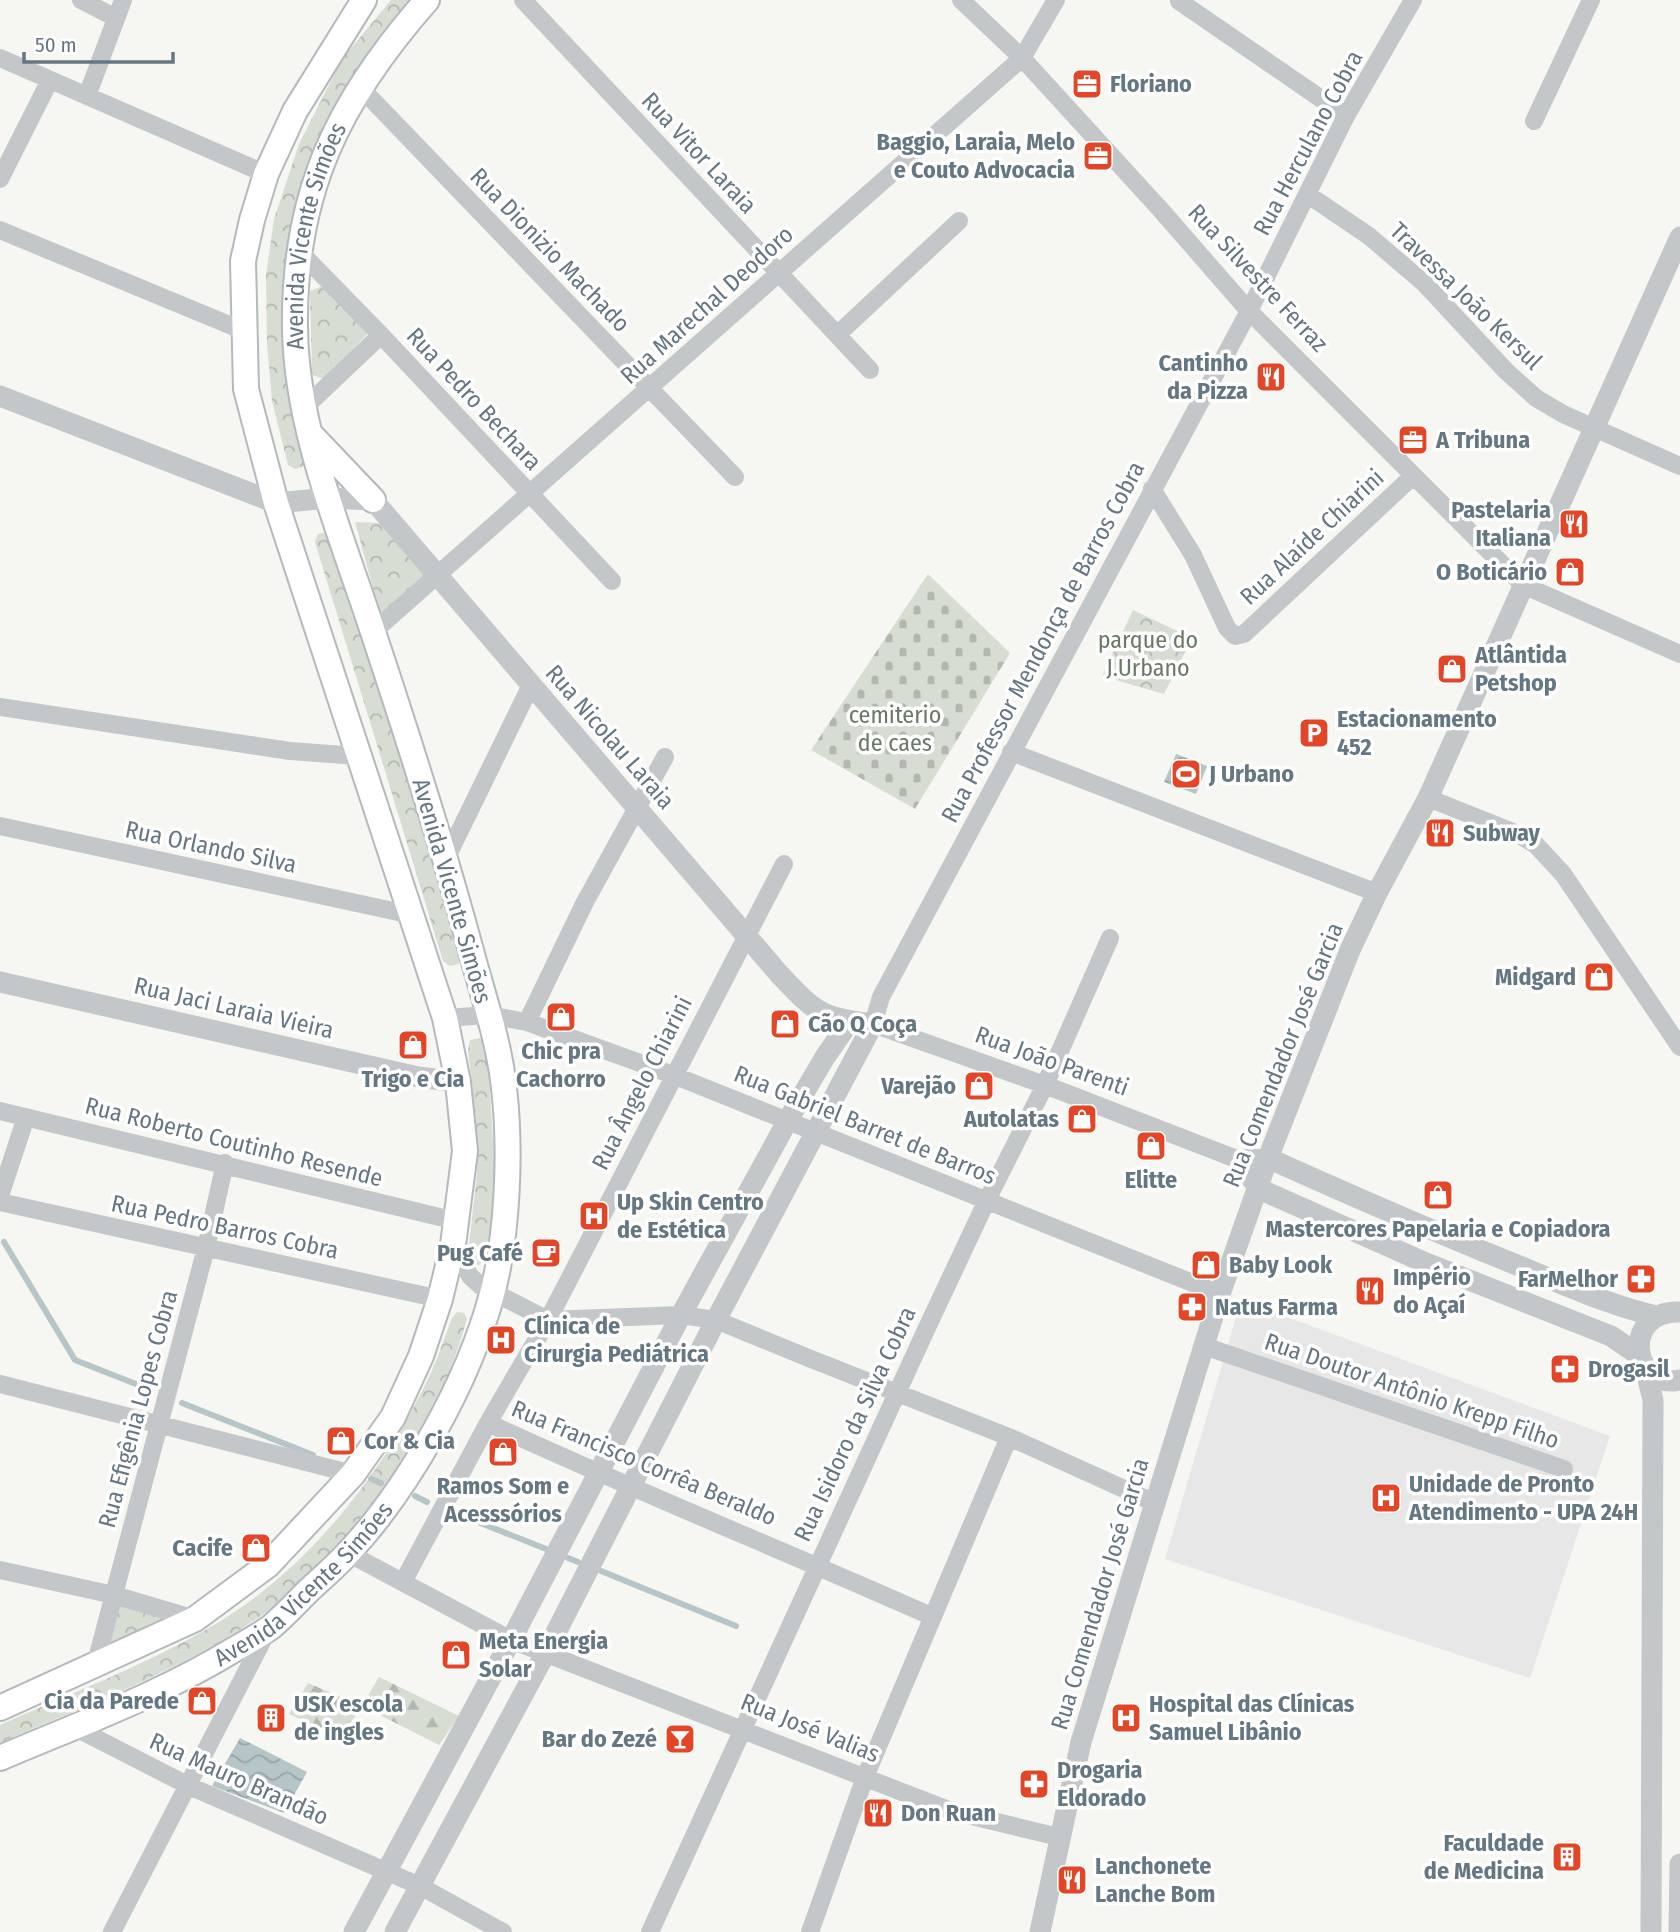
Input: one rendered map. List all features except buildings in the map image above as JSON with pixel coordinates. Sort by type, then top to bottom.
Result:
[{"type":"main road","name":"Avenida Vicente Simões","points":[[0,1708],[195,1619],[268,1565],[353,1474],[393,1417],[421,1356],[440,1299],[454,1233],[465,1151],[458,1082],[445,1018],[276,503],[246,389],[243,261],[251,220],[266,174],[295,111],[364,0]]},
{"type":"main road","name":"Avenida Vicente Simões","points":[[0,1758],[195,1674],[269,1628],[348,1553],[396,1493],[429,1439],[466,1367],[492,1294],[503,1229],[508,1148],[504,1088],[496,1042],[446,859],[309,433],[295,330],[299,251],[313,184],[334,133],[359,86],[393,38],[427,0]]},
{"type":"main road","points":[[309,433],[373,500]]},
{"type":"street","points":[[81,0],[116,18]]},
{"type":"street","points":[[87,96],[122,0]]},
{"type":"street","name":"Rua Vitor Laraia","points":[[523,0],[870,370]]},
{"type":"street","name":"Rua Silvestre Ferraz","points":[[961,0],[1022,58],[1249,311],[1523,585]]},
{"type":"street","name":"Rua Marechal Deodoro","points":[[373,632],[1022,58],[1055,0]]},
{"type":"street","name":"Rua Herculano Cobra","points":[[1249,311],[1346,116],[1413,0]]},
{"type":"street","points":[[1534,121],[1591,0]]},
{"type":"street","points":[[1179,1],[1346,116]]},
{"type":"street","points":[[0,58],[266,174]]},
{"type":"street","points":[[0,179],[50,80]]},
{"type":"street","name":"Rua Dionizio Machado","points":[[359,86],[735,477]]},
{"type":"street","name":"Travessa João Kersul","points":[[1307,194],[1369,236],[1425,284],[1506,371],[1536,398],[1563,414],[1680,466]]},
{"type":"street","points":[[837,335],[959,222]]},
{"type":"street","points":[[0,230],[244,331]]},
{"type":"street","name":"Rua Comendador José Garcia","points":[[1040,1932],[1081,1742],[1220,1294],[1268,1158],[1350,950],[1428,798],[1677,249]]},
{"type":"street","name":"Rua Pedro Bechara","points":[[299,251],[612,581]]},
{"type":"street","name":"Rua Professor Mendonça de Barros Cobra","points":[[873,1024],[881,997],[1249,311]]},
{"type":"street","points":[[304,408],[381,335]]},
{"type":"street","points":[[0,396],[276,503],[329,498],[373,500]]},
{"type":"street","name":"Rua Alaíde Chiarini","points":[[1152,489],[1193,555],[1227,628],[1235,636],[1244,634],[1413,476]]},
{"type":"street","name":"Rua Nicolau Laraia","points":[[373,500],[637,809],[810,1006],[823,1014],[850,1021]]},
{"type":"street","points":[[1523,585],[1680,654]]},
{"type":"street","points":[[446,859],[531,685]]},
{"type":"street","points":[[1,713],[290,751],[358,755]]},
{"type":"street","points":[[1011,752],[1377,893]]},
{"type":"street","points":[[527,1022],[585,902],[666,757]]},
{"type":"street","points":[[1428,798],[1518,834],[1536,845],[1563,874],[1680,1047]]},
{"type":"street","name":"Rua Orlando Silva","points":[[0,827],[412,915]]},
{"type":"street","name":"Rua Ângelo Chiarini","points":[[403,1582],[488,1423],[548,1320],[784,864]]},
{"type":"street","name":"Rua Isidoro da Silva Cobra","points":[[650,1932],[897,1392],[1045,1084],[1110,938]]},
{"type":"street","name":"Rua Jaci Laraia Vieira","points":[[0,982],[418,1077],[458,1082]]},
{"type":"street","name":"Rua Professor Mendonça de Barros Cobra","points":[[850,1021],[881,997]]},
{"type":"street","name":"Rua Gabriel Barret de Barros","points":[[445,1018],[488,1015],[527,1022],[788,1120],[1220,1294]]},
{"type":"street","points":[[354,1932],[512,1640],[681,1315],[788,1120],[850,1021]]},
{"type":"street","name":"Rua João Parenti","points":[[850,1021],[873,1024],[1045,1084],[1234,1158],[1268,1158]]},
{"type":"street","points":[[395,1932],[546,1652],[716,1320],[873,1024]]},
{"type":"street","name":"Rua Roberto Coutinho Resende","points":[[0,1111],[225,1163],[454,1233]]},
{"type":"street","points":[[0,1196],[26,1117]]},
{"type":"street","name":"Rua João Parenti","points":[[1234,1158],[1258,1188]]},
{"type":"street","points":[[1268,1158],[1404,1219],[1545,1277],[1622,1308],[1656,1316]]},
{"type":"street","name":"Rua Efigênia Lopes Cobra","points":[[96,1666],[206,1248],[225,1163]]},
{"type":"street","points":[[1258,1188],[1426,1263],[1611,1336],[1664,1380],[1680,1380]]},
{"type":"street","name":"Rua Pedro Barros Cobra","points":[[0,1202],[440,1299]]},
{"type":"street","points":[[454,1233],[470,1276],[492,1294],[548,1320],[681,1315],[716,1320],[1009,1437],[1155,1503]]},
{"type":"street","points":[[1651,1932],[1653,1400],[1639,1345],[1641,1333],[1656,1316],[1667,1312],[1680,1312]]},
{"type":"street","name":"Rua Doutor Antônio Krepp Filho","points":[[1204,1346],[1564,1469]]},
{"type":"street","points":[[0,1384],[353,1474]]},
{"type":"street","name":"Rua Francisco Corrêa Beraldo","points":[[488,1423],[599,1474],[818,1565],[933,1617]]},
{"type":"street","points":[[810,1932],[866,1777],[1009,1437]]},
{"type":"street","name":"Rua José Valias","points":[[348,1553],[512,1640],[951,1811],[1059,1837]]},
{"type":"street","points":[[0,1570],[114,1595],[195,1619]]},
{"type":"street","points":[[112,1932],[269,1628]]},
{"type":"street","name":"Rua Mauro Brandão","points":[[74,1727],[189,1786],[420,1886],[503,1932]]},
{"type":"street","points":[[417,1812],[452,1827]]},
{"type":"street","points":[[1679,1932],[1680,1864]]},
{"type":"shaded area","name":"Unidade de Pronto Atendimento - UPA 24H","points":[[1241,1300],[1610,1436],[1530,1678],[1165,1559]]},
{"type":"green space","points":[[391,0],[415,0],[359,70],[287,272],[282,338],[290,398],[306,460],[302,467],[295,469],[288,465],[272,401],[267,343],[266,276],[274,219],[299,144],[342,59]]},
{"type":"green space","points":[[325,285],[369,332],[325,379],[312,375],[310,291]]},
{"type":"green space","points":[[355,522],[379,523],[426,575],[380,614]]},
{"type":"green space","points":[[328,532],[333,537],[461,954],[459,964],[450,966],[443,961],[315,542],[318,534]]},
{"type":"green space","name":"cemiterio de caes","points":[[928,574],[1010,653],[915,809],[811,750]]},
{"type":"green space","name":"parque do J.Urbano","points":[[1133,610],[1192,638],[1164,694],[1102,676]]},
{"type":"green space","points":[[480,1038],[485,1045],[488,1059],[495,1173],[494,1209],[486,1260],[479,1265],[471,1263],[468,1254],[477,1173],[468,1051],[470,1040]]},
{"type":"green space","points":[[457,1312],[464,1313],[467,1319],[436,1403],[389,1484],[331,1556],[262,1615],[232,1635],[135,1685],[0,1743],[0,1725],[131,1668],[207,1629],[243,1606],[309,1550],[365,1484],[389,1448],[431,1373],[452,1318]]},
{"type":"green space","points":[[116,1598],[173,1619],[106,1650]]},
{"type":"green space","points":[[379,1677],[459,1716],[439,1745],[362,1706]]},
{"type":"green space","points":[[308,1683],[362,1706],[341,1737],[289,1714]]},
{"type":"water","name":"J Urbano","points":[[1176,754],[1207,766],[1196,794],[1164,782]]},
{"type":"water","points":[[240,1738],[307,1772],[284,1813],[212,1786]]},
{"type":"waterway","points":[[4,1242],[75,1360],[151,1390]]},
{"type":"waterway","points":[[182,1403],[313,1455]]},
{"type":"waterway","points":[[371,1479],[381,1483]]},
{"type":"waterway","points":[[415,1496],[427,1502]]},
{"type":"waterway","points":[[458,1514],[546,1549]]},
{"type":"waterway","points":[[568,1558],[578,1562]]},
{"type":"waterway","points":[[601,1571],[736,1626]]},
{"type":"place","name":"Floriano","points":[[1087,84]]},
{"type":"place","name":"Baggio, Laraia, Melo e Couto Advocacia","points":[[1098,156]]},
{"type":"place","name":"Cantinho da Pizza","points":[[1271,377]]},
{"type":"place","name":"A Tribuna","points":[[1413,440]]},
{"type":"place","name":"Pastelaria Italiana","points":[[1574,524]]},
{"type":"place","name":"O Boticário","points":[[1570,572]]},
{"type":"place","name":"Atlântida Petshop","points":[[1452,669]]},
{"type":"place","name":"Estacionamento 452","points":[[1314,733]]},
{"type":"place","name":"J Urbano","points":[[1186,774]]},
{"type":"place","name":"Subway","points":[[1440,833]]},
{"type":"place","name":"Midgard","points":[[1599,977]]},
{"type":"place","name":"Chic pra Cachorro","points":[[561,1017]]},
{"type":"place","name":"Cão Q Coça","points":[[785,1024]]},
{"type":"place","name":"Trigo e Cia","points":[[413,1045]]},
{"type":"place","name":"Varejão","points":[[979,1086]]},
{"type":"place","name":"Autolatas","points":[[1082,1119]]},
{"type":"place","name":"Elitte","points":[[1151,1146]]},
{"type":"place","name":"Mastercores Papelaria e Copiadora","points":[[1438,1195]]},
{"type":"place","name":"Up Skin Centro de Estética","points":[[594,1216]]},
{"type":"place","name":"Pug Café","points":[[546,1253]]},
{"type":"place","name":"Baby Look","points":[[1206,1265]]},
{"type":"place","name":"FarMelhor","points":[[1641,1279]]},
{"type":"place","name":"Império do Açaí","points":[[1370,1291]]},
{"type":"place","name":"Natus Farma","points":[[1192,1307]]},
{"type":"place","name":"Clínica de Cirurgia Pediátrica","points":[[501,1340]]},
{"type":"place","name":"Drogasil","points":[[1565,1369]]},
{"type":"place","name":"Cor & Cia","points":[[341,1441]]},
{"type":"place","name":"Ramos Som e Acesssórios","points":[[503,1452]]},
{"type":"place","name":"Unidade de Pronto Atendimento - UPA 24H","points":[[1386,1498]]},
{"type":"place","name":"Cacife","points":[[256,1548]]},
{"type":"place","name":"Meta Energia Solar","points":[[456,1655]]},
{"type":"place","name":"Cia da Parede","points":[[202,1701]]},
{"type":"place","name":"USK escola de ingles","points":[[271,1718]]},
{"type":"place","name":"Hospital das Clínicas Samuel Libânio","points":[[1126,1718]]},
{"type":"place","name":"Bar do Zezé","points":[[680,1739]]},
{"type":"place","name":"Drogaria Eldorado","points":[[1034,1784]]},
{"type":"place","name":"Don Ruan","points":[[878,1813]]},
{"type":"place","name":"Faculdade de Medicina","points":[[1567,1857]]},
{"type":"place","name":"Lanchonete Lanche Bom","points":[[1072,1880]]}]
